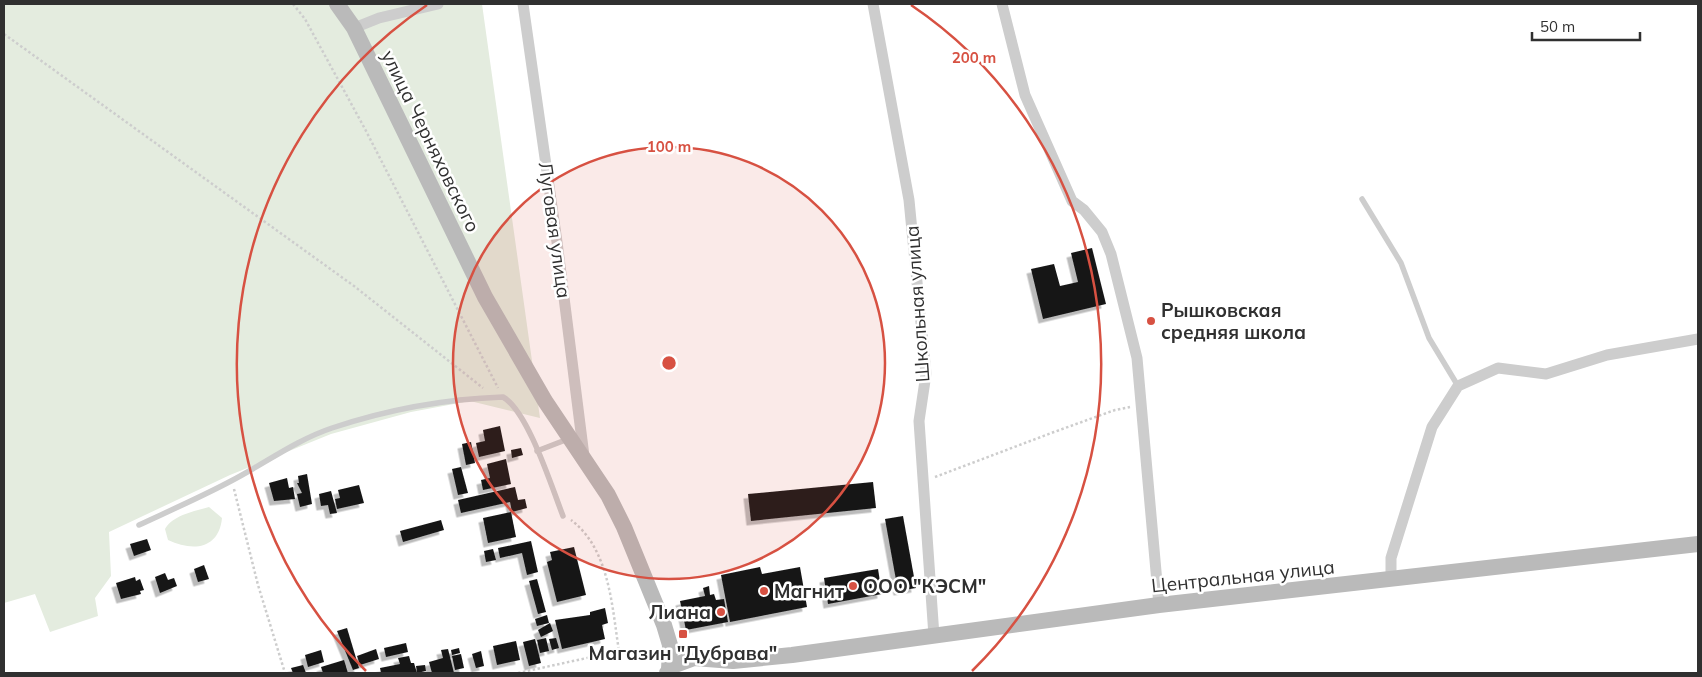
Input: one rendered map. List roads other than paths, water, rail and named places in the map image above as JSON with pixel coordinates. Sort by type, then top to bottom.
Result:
[{"type":"main road","name":"улица Черняховского","points":[[337,4],[354,28],[485,297],[545,401],[608,495],[624,527],[664,625]]},
{"type":"main road","name":"Центральная улица","points":[[792,655],[1159,605],[1698,544]]},
{"type":"main road","points":[[664,625],[684,649],[711,660],[728,673]]},
{"type":"main road","points":[[664,625],[670,645],[667,672]]},
{"type":"main road","points":[[667,672],[684,660],[694,658],[733,661],[792,655]]},
{"type":"main road","points":[[752,673],[765,663],[792,655]]},
{"type":"street","points":[[354,28],[379,18],[438,4]]},
{"type":"street","name":"Луговая улица","points":[[523,4],[557,242],[584,457]]},
{"type":"street","name":"Школьная улица","points":[[873,4],[909,200],[926,374],[919,421],[934,636]]},
{"type":"street","points":[[1002,4],[1025,95],[1072,201],[1084,210],[1102,232],[1111,254],[1137,358],[1159,605]]},
{"type":"street","points":[[1391,580],[1391,558],[1432,427],[1458,386],[1498,368],[1546,374],[1607,355],[1698,339]]},
{"type":"lane","points":[[1362,199],[1401,263],[1430,338],[1458,386]]},
{"type":"lane","points":[[138,525],[232,481],[291,447],[331,428],[396,410],[461,399],[503,397],[517,408],[537,451],[563,516]]},
{"type":"lane","points":[[537,451],[570,438]]},
{"type":"place","name":"Рышковская средняя школа","points":[[1151,321]]},
{"type":"place","name":"ООО \"КЭСМ\"","points":[[853,586]]},
{"type":"place","name":"Магнит","points":[[764,591]]},
{"type":"place","name":"Лиана","points":[[721,612]]},
{"type":"place","name":"Магазин \"Дубрава\"","points":[[683,634]]}]
